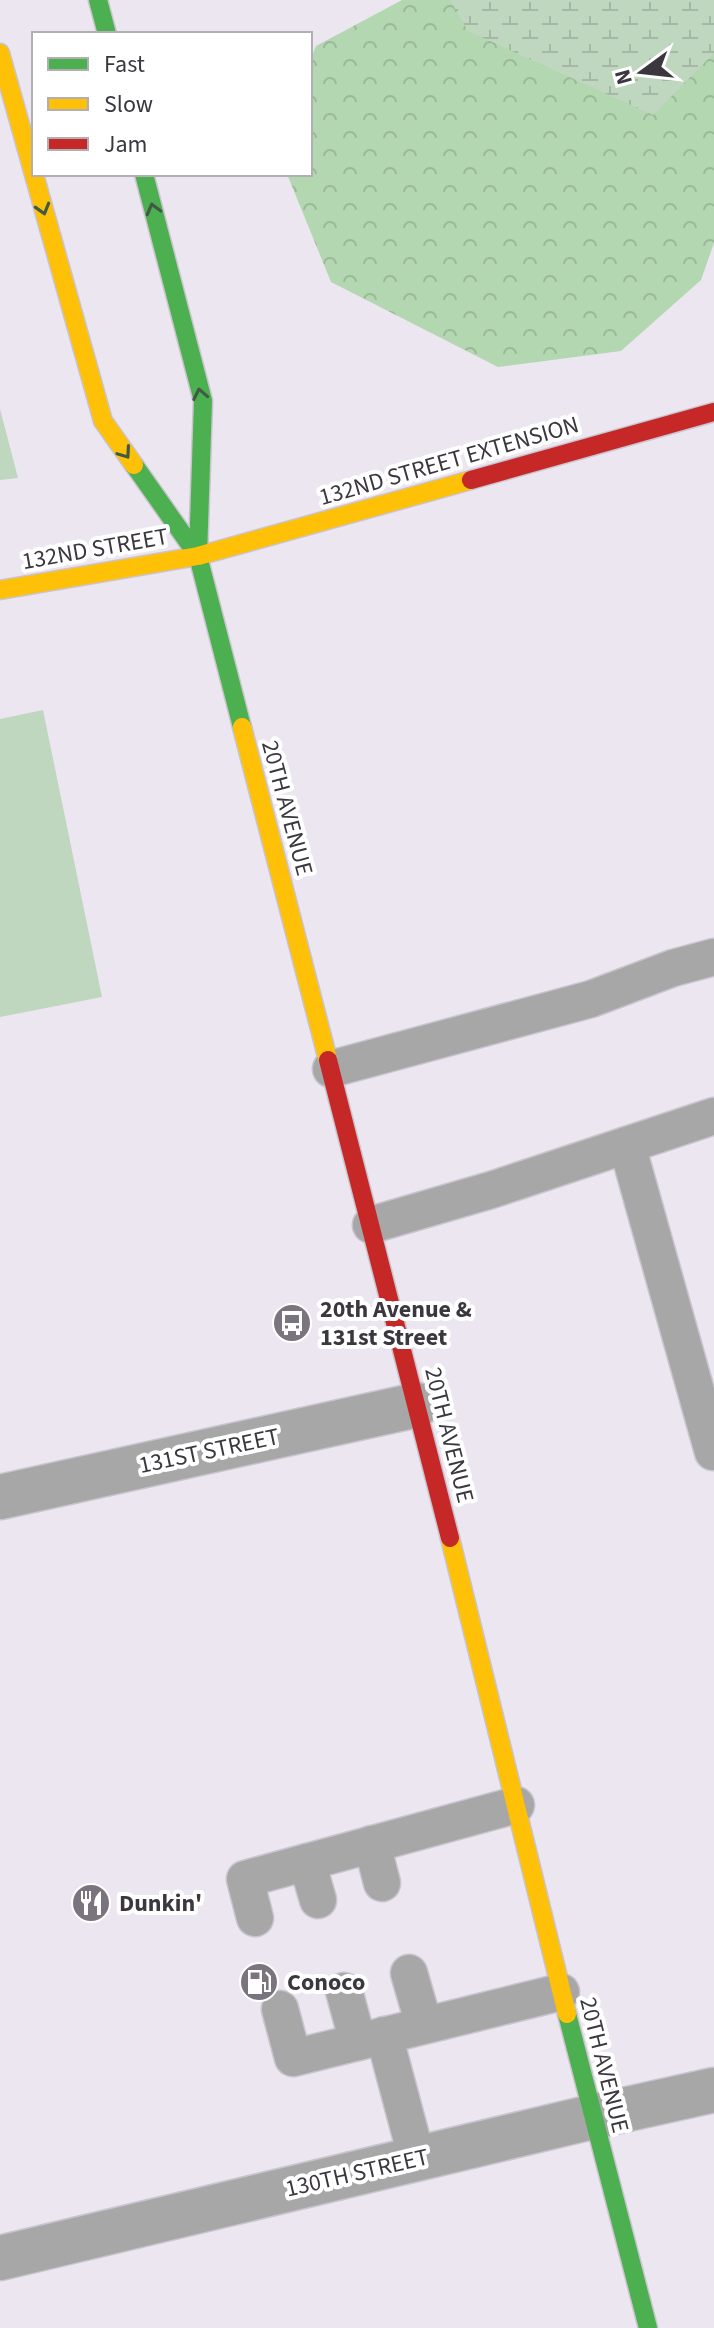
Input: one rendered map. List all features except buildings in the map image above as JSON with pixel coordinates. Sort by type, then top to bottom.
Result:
[{"type":"street","points":[[98,0],[106,32]]},
{"type":"street","name":"20TH AVENUE","points":[[0,53],[32,167]]},
{"type":"street","name":"20TH AVENUE","points":[[34,176],[103,421],[198,556]]},
{"type":"street","name":"20TH AVENUE","points":[[145,176],[203,401],[198,556],[417,1405],[592,2117],[648,2328]]},
{"type":"street","name":"132ND STREET EXTENSION","points":[[198,556],[714,412]]},
{"type":"street","name":"132ND STREET","points":[[0,590],[198,556]]},
{"type":"street","name":"131ST STREET","points":[[0,1497],[417,1405]]},
{"type":"street","name":"130TH STREET","points":[[0,2258],[714,2090]]},
{"type":"lane","points":[[331,1069],[591,999],[673,968],[714,957]]},
{"type":"lane","points":[[371,1225],[491,1190],[714,1116]]},
{"type":"lane","points":[[627,1145],[713,1452]]},
{"type":"lane","points":[[255,1918],[245,1879],[516,1805]]},
{"type":"lane","points":[[372,1844],[382,1883]]},
{"type":"lane","points":[[307,1862],[318,1900]]},
{"type":"lane","points":[[409,1973],[424,2025]]},
{"type":"lane","points":[[344,1991],[371,2039],[417,2159]]},
{"type":"lane","points":[[280,2009],[293,2058],[561,1992]]},
{"type":"green space","points":[[402,0],[671,0],[714,28],[714,243],[701,280],[621,351],[498,367],[331,282],[288,176],[312,176],[312,56],[316,46]]},
{"type":"green space","points":[[450,0],[714,0],[714,53],[653,115],[468,31]]},
{"type":"green space","points":[[0,409],[18,478],[0,480]]},
{"type":"green space","points":[[43,710],[102,997],[0,1017],[0,719]]},
{"type":"traffic: fast","points":[[98,0],[106,32]]},
{"type":"traffic: fast","points":[[145,176],[203,401],[198,556],[242,727]]},
{"type":"traffic: fast","points":[[134,465],[198,556]]},
{"type":"traffic: fast","points":[[567,2014],[648,2328]]},
{"type":"traffic: slow","points":[[0,53],[32,167]]},
{"type":"traffic: slow","points":[[34,176],[103,421],[134,465]]},
{"type":"traffic: slow","points":[[0,590],[198,556],[471,480]]},
{"type":"traffic: slow","points":[[242,727],[328,1060]]},
{"type":"traffic: slow","points":[[450,1538],[567,2014]]},
{"type":"traffic: jam","points":[[471,480],[714,412]]},
{"type":"traffic: jam","points":[[328,1060],[450,1538]]},
{"type":"place","name":"20th Avenue & 131st Street","points":[[292,1323]]},
{"type":"place","name":"Dunkin'","points":[[91,1903]]},
{"type":"place","name":"Conoco","points":[[259,1982]]}]
